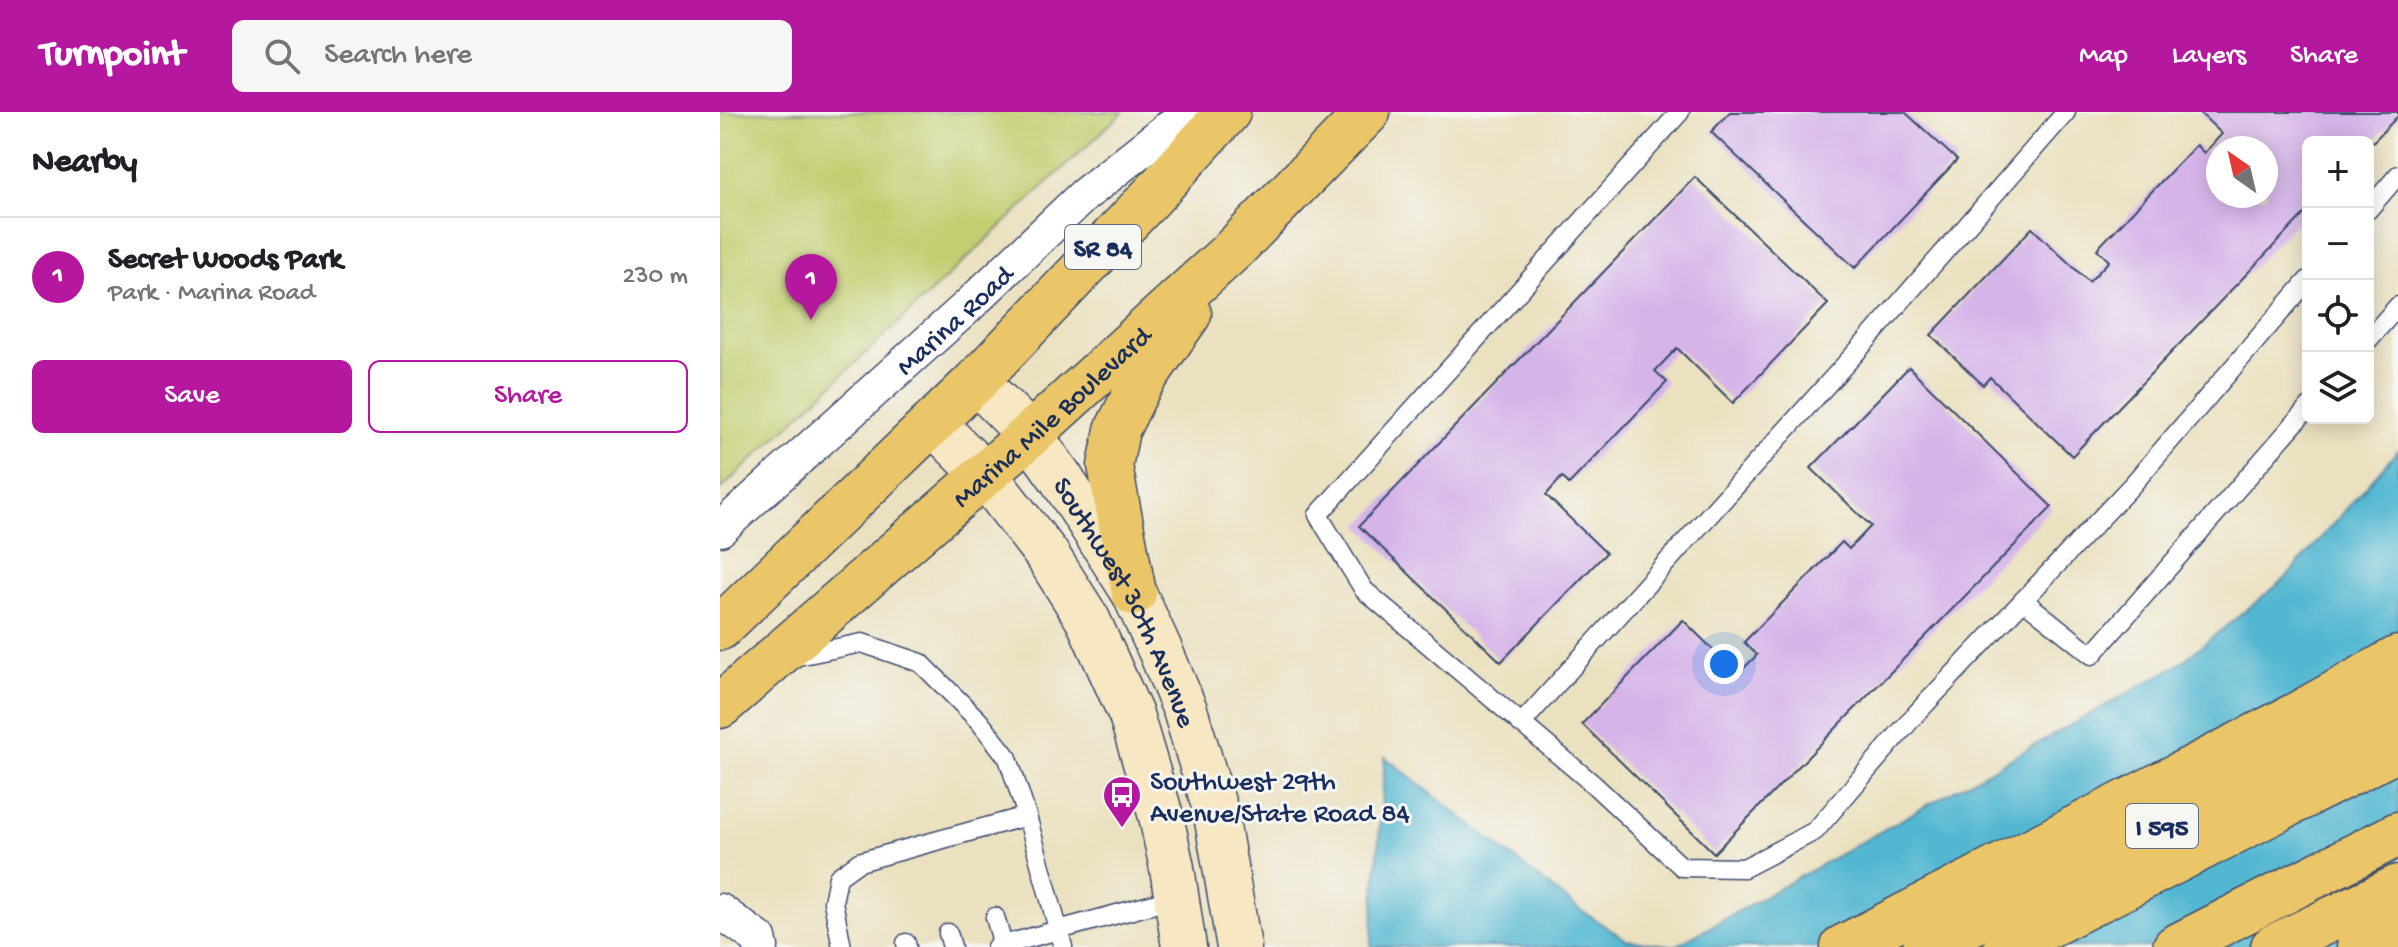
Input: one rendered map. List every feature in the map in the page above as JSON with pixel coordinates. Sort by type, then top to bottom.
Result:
[{"type":"main road","name":"SR 84","points":[[720,628],[976,381],[1228,112]]},
{"type":"main road","name":"Marina Mile Boulevard","points":[[720,706],[1030,435],[1234,249],[1368,112]]},
{"type":"main road","points":[[1134,593],[1110,466],[1117,430],[1139,386],[1234,249]]},
{"type":"main road","name":"Southwest 30th Avenue","points":[[976,381],[1030,435],[1134,593],[1175,686],[1200,753],[1215,809],[1239,947]]},
{"type":"main road","name":"Southwest 30th Avenue","points":[[933,423],[985,475],[1047,555],[1088,620],[1131,715],[1161,816],[1184,947]]},
{"type":"main road","points":[[1843,947],[2296,715],[2398,658]]},
{"type":"main road","name":"I 595","points":[[1925,947],[2398,704]]},
{"type":"main road","points":[[2006,947],[2398,749]]},
{"type":"main road","points":[[2175,947],[2398,834]]},
{"type":"main road","points":[[2273,947],[2398,887]]},
{"type":"main road","points":[[2359,947],[2398,933]]},
{"type":"street","name":"Marina Road","points":[[720,529],[966,308],[1084,195],[1189,112]]},
{"type":"street","points":[[720,911],[759,939],[761,947]]},
{"type":"lane","points":[[1679,112],[1318,515],[1364,590],[1593,784],[1682,867],[1744,868],[1815,831],[1915,715],[2133,484],[2302,287]]},
{"type":"lane","points":[[1521,724],[1869,338],[2066,112]]},
{"type":"lane","points":[[2370,208],[2398,175]]},
{"type":"lane","points":[[2374,333],[2398,306]]},
{"type":"lane","points":[[2023,600],[2092,655],[2302,415]]},
{"type":"lane","points":[[771,662],[862,643],[921,663],[979,721],[1008,758],[1061,939]]},
{"type":"lane","points":[[842,947],[833,902],[838,877],[859,862],[885,866],[974,841],[1027,816]]},
{"type":"lane","points":[[995,917],[999,946],[1061,939],[1176,898]]},
{"type":"green space","points":[[720,112],[1123,112],[720,490]]},
{"type":"water","points":[[2398,450],[2398,947],[1371,947],[1385,757],[1577,908],[1627,940],[1676,946],[2178,665],[2285,579]]},
{"type":"building","points":[[1730,112],[1905,112],[1957,160],[1855,268],[1711,132]]},
{"type":"building","points":[[2199,112],[2398,112],[2398,116],[2374,141],[2374,136],[2302,136],[2302,216],[2072,456],[1990,377],[1983,385],[1931,335],[2032,228],[2089,282],[2109,261],[2097,249],[2196,145],[2204,153],[2206,151],[2206,208],[2278,208],[2278,136],[2220,136],[2222,134]]},
{"type":"building","points":[[1695,177],[1828,304],[1733,403],[1677,348],[1655,371],[1667,382],[1569,484],[1562,477],[1546,495],[1606,553],[1501,662],[1359,526]]},
{"type":"building","points":[[1909,367],[2052,507],[1714,853],[1582,724],[1683,620],[1738,674],[1757,655],[1744,642],[1842,542],[1849,549],[1871,526],[1811,468]]},
{"type":"place","name":"Secret Woods Park","points":[[811,320]]},
{"type":"place","name":"Southwest 29th Avenue/State Road 84","points":[[1122,829]]}]
